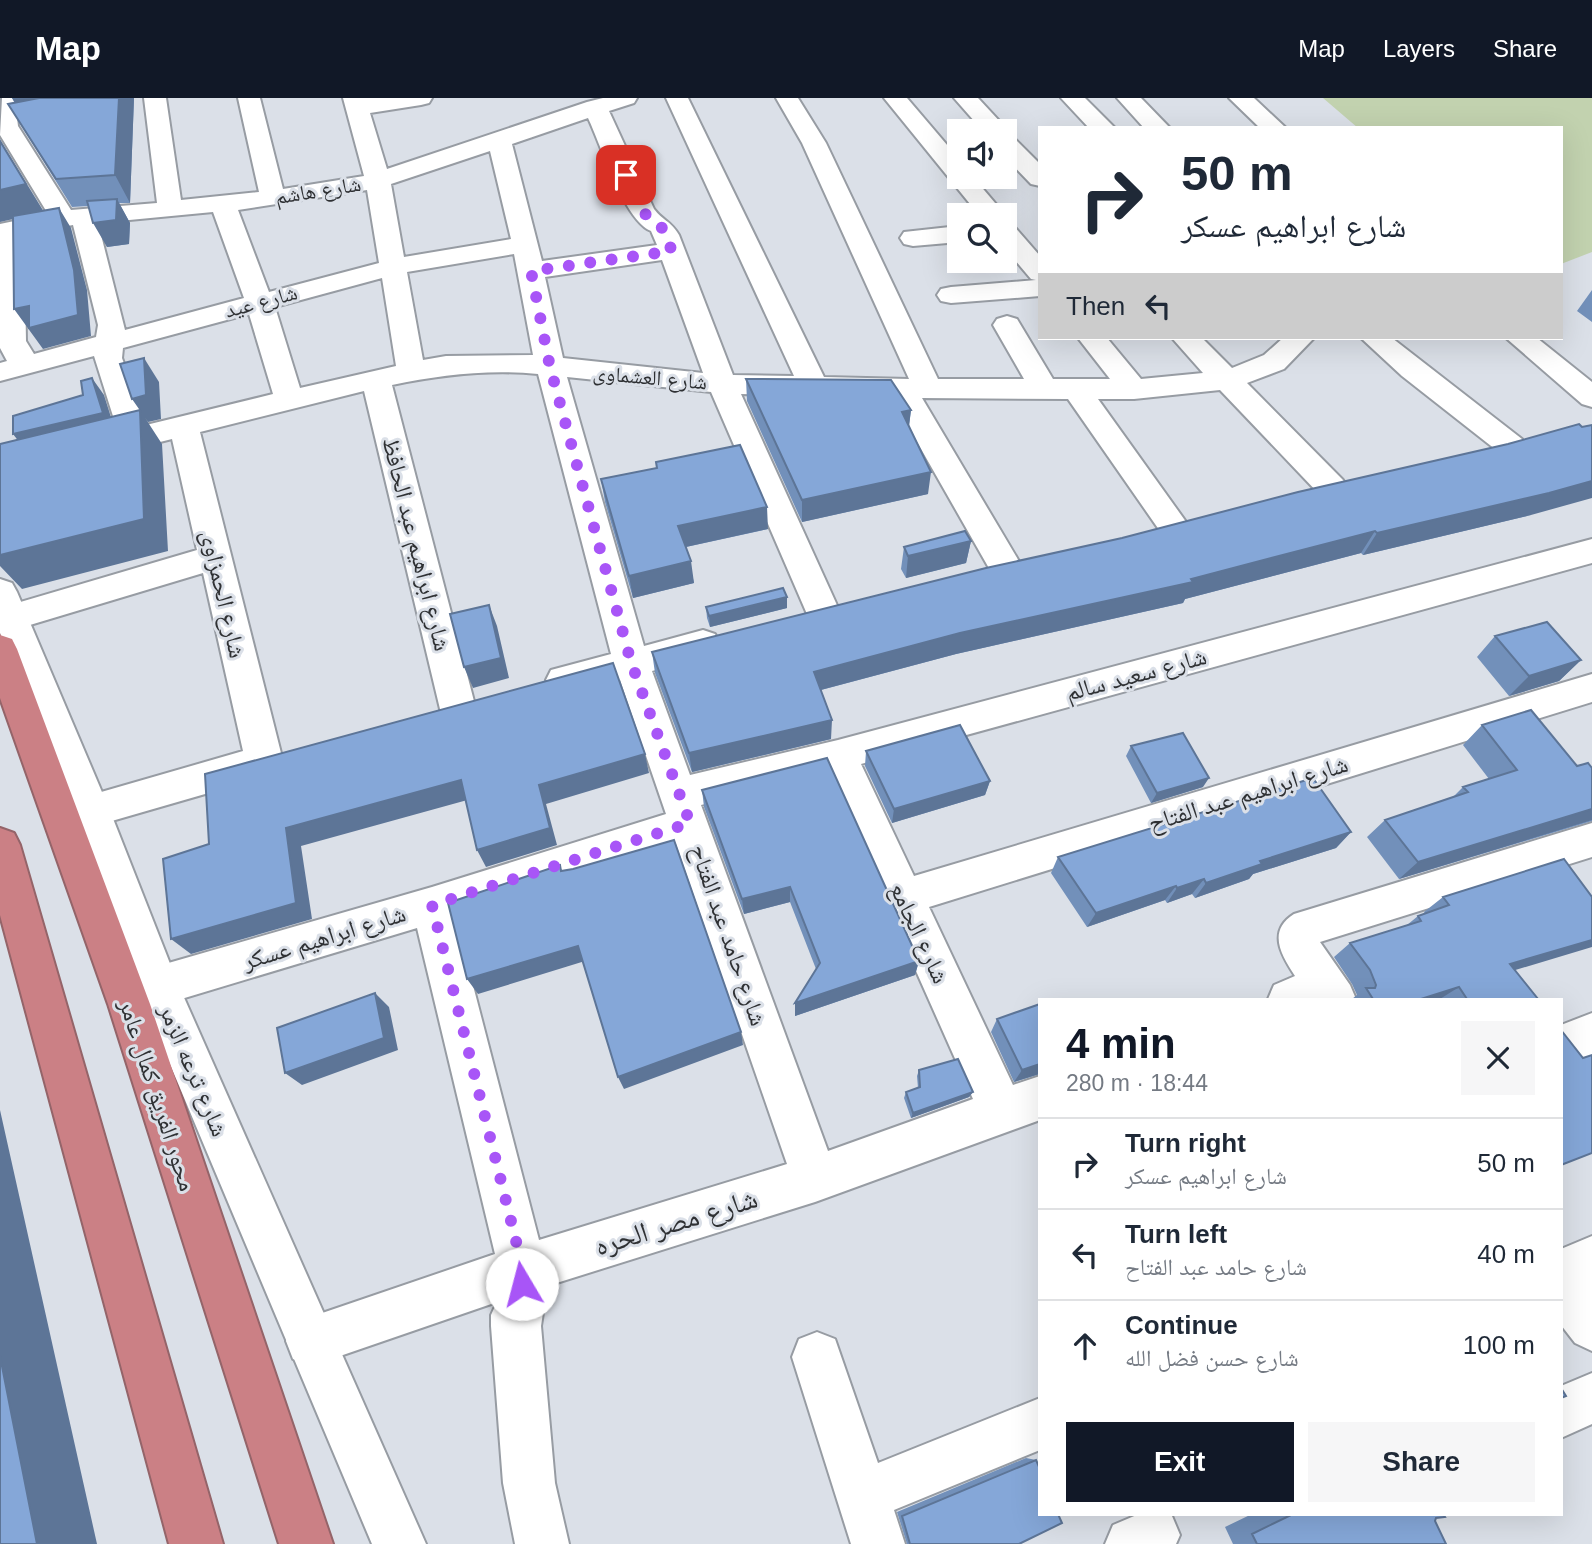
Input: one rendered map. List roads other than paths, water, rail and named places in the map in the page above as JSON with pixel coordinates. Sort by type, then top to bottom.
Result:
[{"type":"highway","name":"محور الفريق كمال عامر","points":[[3,620],[306,1544]]},
{"type":"highway","points":[[0,845],[197,1544]]},
{"type":"street","points":[[155,98],[170,209]]},
{"type":"street","points":[[249,98],[273,198]]},
{"type":"street","points":[[411,371],[378,180],[356,103],[421,98]]},
{"type":"street","name":"شارع هاشم","points":[[5,230],[73,217],[273,198],[378,180],[499,139],[586,105],[626,98]]},
{"type":"street","points":[[677,98],[814,387]]},
{"type":"street","points":[[787,98],[814,143],[915,388],[1006,568]]},
{"type":"street","points":[[895,98],[947,160]]},
{"type":"street","points":[[965,98],[985,119]]},
{"type":"street","points":[[1072,98],[1100,126]]},
{"type":"street","points":[[1128,98],[1156,126]]},
{"type":"street","points":[[1240,98],[1272,126]]},
{"type":"street","points":[[586,105],[642,210],[652,222],[661,226],[722,384],[825,614]]},
{"type":"street","points":[[19,110],[73,217],[112,325],[108,358],[136,439]]},
{"type":"street","name":"شارع حامد عبد الفتاح","points":[[499,139],[525,244],[550,367],[631,662],[815,1179]]},
{"type":"street","points":[[1017,155],[1038,177]]},
{"type":"street","points":[[971,189],[982,203]]},
{"type":"street","points":[[223,204],[259,301],[289,400]]},
{"type":"street","points":[[5,230],[14,349]]},
{"type":"street","points":[[913,238],[947,235]]},
{"type":"street","name":"شارع عيد","points":[[0,372],[14,349],[110,342],[393,267],[525,244]]},
{"type":"street","points":[[1017,245],[1038,271]]},
{"type":"street","points":[[531,271],[672,251]]},
{"type":"street","points":[[951,295],[1038,288]]},
{"type":"street","points":[[1007,325],[1044,389]]},
{"type":"street","points":[[1094,340],[1134,389]]},
{"type":"street","points":[[1188,340],[1225,380],[1345,485],[1292,498]]},
{"type":"street","name":"شارع العشماوى","points":[[0,471],[411,371],[482,362],[722,384],[1134,389],[1225,380],[1274,362],[1298,340]]},
{"type":"street","points":[[1378,340],[1412,369],[1524,443],[1472,455]]},
{"type":"street","points":[[1522,340],[1592,397]]},
{"type":"street","name":"شارع ابراهيم عبد الحافظ","points":[[376,379],[458,709]]},
{"type":"street","points":[[1076,389],[1186,523],[1135,536]]},
{"type":"street","name":"شارع الحمزاوى","points":[[91,811],[277,757],[215,557],[184,426]]},
{"type":"street","name":"شارع سعيد سالم","points":[[685,809],[838,755],[1592,551]]},
{"type":"street","points":[[3,620],[215,557]]},
{"type":"street","name":"شارع ترعه الزمر","points":[[3,620],[91,811],[158,986],[399,1544]]},
{"type":"street","points":[[538,687],[734,636]]},
{"type":"street","name":"شارع ابراهيم عبد الفتاح","points":[[904,897],[1592,688]]},
{"type":"street","name":"شارع الجامع","points":[[838,755],[904,897],[1021,1105]]},
{"type":"street","name":"شارع ابراهيم عسكر","points":[[158,986],[432,905],[685,809]]},
{"type":"street","points":[[1317,994],[1298,945],[1299,933],[1308,927],[1592,840]]},
{"type":"street","points":[[432,905],[523,1269],[522,1300],[516,1315],[516,1326],[529,1483],[542,1544]]},
{"type":"street","points":[[1563,1045],[1592,1034]]},
{"type":"street","name":"شارع مصر الحره","points":[[311,1341],[523,1269],[815,1179],[1021,1105]]},
{"type":"street","points":[[1563,1272],[1592,1260]]},
{"type":"street","points":[[1563,1288],[1592,1326]]},
{"type":"street","points":[[817,1357],[878,1544]]},
{"type":"street","points":[[1563,1411],[1592,1398]]},
{"type":"street","points":[[863,1496],[1038,1425]]}]
